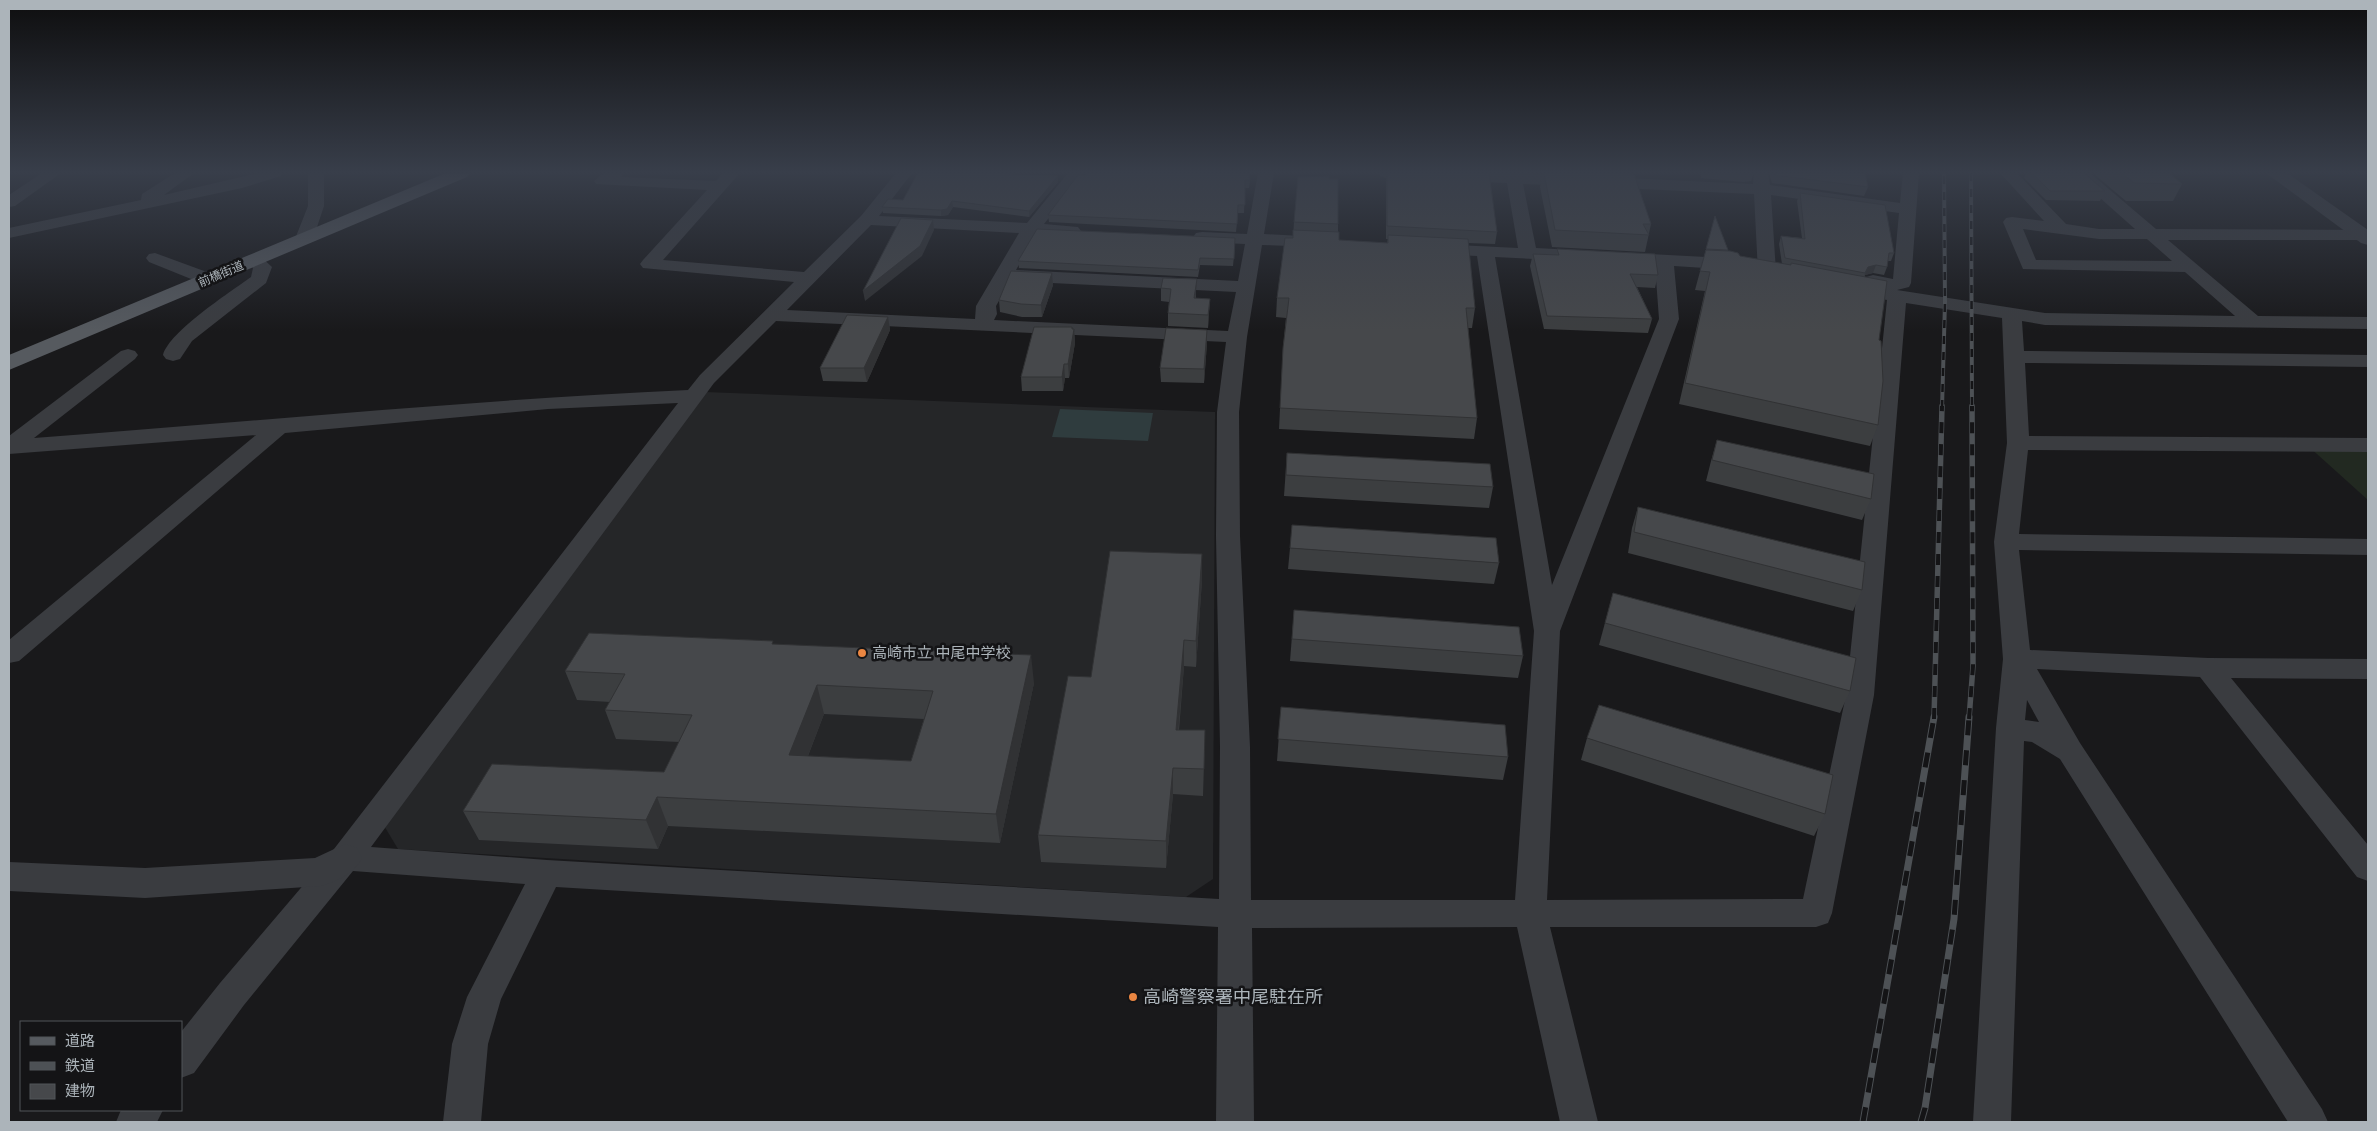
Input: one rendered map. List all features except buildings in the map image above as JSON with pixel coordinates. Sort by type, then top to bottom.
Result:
[{"type":"main road","name":"前橋街道","points":[[9,363],[335,226]]},
{"type":"street","points":[[9,233],[42,226]]},
{"type":"street","points":[[304,239],[309,226]]},
{"type":"street","points":[[683,226],[649,264],[810,278]]},
{"type":"street","points":[[182,1060],[232,994],[345,858],[708,379],[861,226]]},
{"type":"street","points":[[973,226],[1090,231]]},
{"type":"street","points":[[983,324],[987,314],[986,306],[1003,275],[1035,226]]},
{"type":"street","points":[[1234,1122],[1235,747],[1228,536],[1228,412],[1237,337],[1257,226]]},
{"type":"street","points":[[1523,226],[1528,252]]},
{"type":"street","points":[[1765,226],[1767,267]]},
{"type":"street","points":[[1907,226],[1902,284],[1858,283],[1897,296],[2045,319],[2368,323]]},
{"type":"street","points":[[2013,226],[2029,265],[2189,267]]},
{"type":"street","points":[[2038,226],[2099,234],[2366,236]]},
{"type":"street","points":[[2058,226],[2061,229]]},
{"type":"street","points":[[2141,226],[2254,322]]},
{"type":"street","points":[[2351,226],[2366,236]]},
{"type":"street","points":[[1187,236],[1341,244]]},
{"type":"street","points":[[1418,248],[1724,263],[1786,270]]},
{"type":"street","points":[[1485,251],[1547,631],[1530,913],[1578,1122]]},
{"type":"street","points":[[155,258],[208,279]]},
{"type":"street","points":[[174,355],[175,348],[185,337],[228,302],[238,298],[259,279],[263,267],[254,260]]},
{"type":"street","points":[[1547,631],[1669,319],[1664,260]]},
{"type":"street","points":[[1003,275],[1246,287]]},
{"type":"street","points":[[9,876],[145,883],[321,872],[345,858],[546,873],[1235,914],[1816,913],[1860,695],[1897,296]]},
{"type":"street","points":[[1992,1122],[2010,728],[2017,659],[2006,542],[2018,443],[2012,314]]},
{"type":"street","points":[[773,315],[1237,337]]},
{"type":"street","points":[[2334,322],[2368,351]]},
{"type":"street","points":[[9,447],[128,355]]},
{"type":"street","points":[[2014,357],[2368,361]]},
{"type":"street","points":[[9,447],[279,427],[548,402],[696,396]]},
{"type":"street","points":[[9,654],[279,427]]},
{"type":"street","points":[[2018,443],[2368,445]]},
{"type":"street","points":[[2006,542],[2368,547]]},
{"type":"street","points":[[2017,659],[2208,668],[2368,669]]},
{"type":"street","points":[[2017,659],[2070,751],[2310,1122]]},
{"type":"street","points":[[2208,668],[2368,868]]},
{"type":"street","points":[[2010,728],[2039,733],[2070,751]]},
{"type":"street","points":[[462,1122],[470,1044],[484,996],[546,873]]},
{"type":"street","points":[[135,1122],[143,1111]]},
{"type":"shaded area","name":"高崎市立 中尾中学校","points":[[705,392],[1215,412],[1213,879],[1186,897],[398,849],[383,824]]},
{"type":"shaded area","points":[[1060,409],[1153,413],[1148,441],[1052,437]]},
{"type":"shaded area","points":[[2307,445],[2368,445],[2368,500]]},
{"type":"railway","points":[[1942,408],[1945,302],[1944,226]]},
{"type":"railway","points":[[1971,226],[1972,408]]},
{"type":"railway","points":[[1934,719],[1942,406]]},
{"type":"railway","points":[[1969,719],[1973,666],[1972,406]]},
{"type":"railway","points":[[1863,1122],[1934,717]]},
{"type":"railway","points":[[1921,1122],[1925,1108],[1954,919],[1969,717]]},
{"type":"place","name":"高崎市立 中尾中学校","points":[[862,653]]},
{"type":"place","name":"高崎警察署中尾駐在所","points":[[1133,997]]}]
